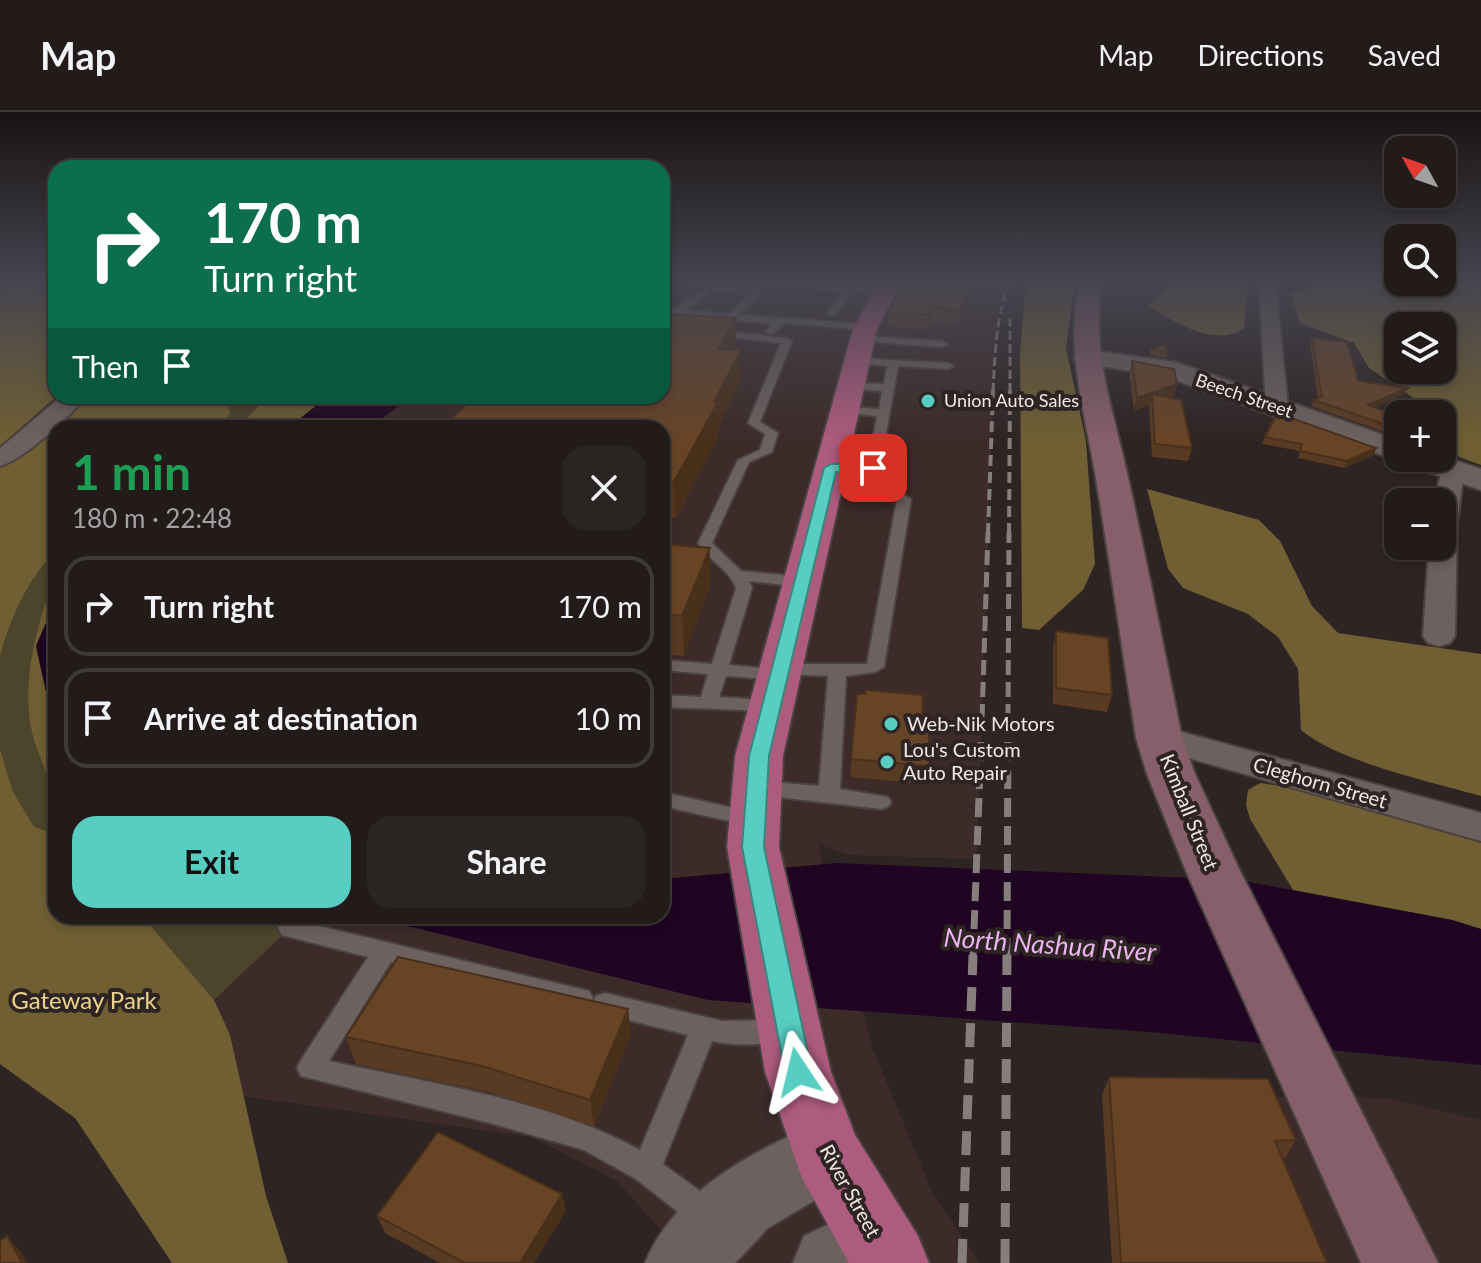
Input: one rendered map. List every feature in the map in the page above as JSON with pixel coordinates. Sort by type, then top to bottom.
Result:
[{"type":"highway","name":"River Street","points":[[864,334],[759,756],[754,818],[798,1072],[866,1255]]},
{"type":"main road","name":"Kimball Street","points":[[1085,334],[1087,358],[1159,738],[1171,774],[1213,871],[1400,1263]]},
{"type":"street","points":[[1271,334],[1277,407]]},
{"type":"street","name":"Beech Street","points":[[1087,358],[1158,366],[1384,445]]},
{"type":"street","points":[[48,420],[66,404]]},
{"type":"street","points":[[0,459],[48,420]]},
{"type":"street","points":[[1439,636],[1444,525],[1466,475]]},
{"type":"street","name":"Cleghorn Street","points":[[1159,738],[1481,827]]},
{"type":"street","points":[[701,1244],[742,1202],[827,1154]]},
{"type":"lane","points":[[709,701],[744,593],[743,582],[709,551],[705,543],[744,460],[766,452],[773,436],[754,423],[787,341],[715,334]]},
{"type":"lane","points":[[767,337],[770,334]]},
{"type":"lane","points":[[801,334],[849,390],[878,447]]},
{"type":"lane","points":[[849,390],[942,344]]},
{"type":"lane","points":[[849,390],[893,363],[948,366]]},
{"type":"lane","points":[[849,390],[872,469],[893,363]]},
{"type":"lane","points":[[849,390],[888,388]]},
{"type":"lane","points":[[849,390],[884,413]]},
{"type":"lane","points":[[670,701],[709,701],[837,671],[866,671],[877,662],[904,499]]},
{"type":"lane","points":[[737,575],[803,582]]},
{"type":"lane","points":[[670,666],[718,670],[777,683]]},
{"type":"lane","points":[[829,794],[837,671]]},
{"type":"lane","points":[[670,801],[754,818],[829,794],[881,802]]},
{"type":"lane","points":[[290,928],[722,1032],[791,1031]]},
{"type":"lane","points":[[385,951],[310,1068],[490,1110],[590,1138],[646,1169],[701,1244]]},
{"type":"lane","points":[[646,1169],[704,1028]]},
{"type":"shaded area","points":[[670,334],[996,334],[977,859],[848,855],[818,844],[873,1049],[932,1192],[980,1263],[690,1263],[617,1181],[531,1137],[241,1096],[214,1000],[294,924],[670,924],[670,420],[380,420],[401,404],[670,404]]},
{"type":"shaded area","points":[[1102,1095],[1387,1098],[1481,1120],[1481,1263],[1112,1263]]},
{"type":"green space","points":[[0,334],[48,334],[48,404],[0,446]]},
{"type":"green space","points":[[1022,334],[1068,334],[1066,348],[1086,441],[1095,564],[1083,590],[1039,630],[1022,628]]},
{"type":"green space","points":[[1329,334],[1384,334],[1384,378],[1369,368],[1354,343]]},
{"type":"green space","points":[[1456,334],[1481,334],[1481,465],[1459,457],[1456,452],[1456,400],[1416,400],[1393,384],[1456,384]]},
{"type":"green space","name":"Gateway Park","points":[[65,404],[318,404],[298,420],[48,420],[48,618],[36,646],[48,701],[48,924],[295,924],[214,1000],[75,1118],[0,1064],[0,459]]},
{"type":"green space","points":[[77,404],[227,404],[230,413],[225,420],[60,420]]},
{"type":"green space","points":[[260,404],[318,404],[298,420],[246,420]]},
{"type":"green space","points":[[48,429],[48,559],[21,600],[0,657],[0,466]]},
{"type":"green space","points":[[1147,489],[1259,520],[1280,541],[1312,606],[1338,633],[1481,654],[1481,796],[1361,761],[1338,752],[1301,730],[1298,669],[1278,637],[1248,614],[1183,588],[1168,569]]},
{"type":"green space","points":[[48,598],[48,618],[36,646],[48,701],[48,777],[34,739],[28,693],[33,652]]},
{"type":"green space","points":[[0,749],[12,790],[34,827],[48,831],[48,924],[149,924],[214,1000],[230,1035],[266,1196],[288,1263],[172,1263],[75,1118],[0,1064]]},
{"type":"green space","points":[[1260,783],[1289,787],[1481,843],[1481,929],[1452,920],[1293,890],[1250,819],[1246,805],[1248,790]]},
{"type":"water","points":[[318,404],[401,404],[380,420],[298,420]]},
{"type":"water","points":[[48,618],[48,701],[36,646]]},
{"type":"water","name":"North Nashua River","points":[[837,863],[1238,880],[1452,920],[1481,929],[1481,1065],[1150,1032],[708,1000],[401,924],[670,924],[670,878]]},
{"type":"building","points":[[670,334],[727,334],[719,349],[741,350],[714,402],[718,402],[674,482],[670,482],[670,420],[450,420],[467,404],[670,404]]},
{"type":"building","points":[[1312,338],[1347,342],[1358,381],[1408,388],[1368,405],[1384,411],[1384,424],[1314,400],[1322,397]]},
{"type":"building","points":[[1166,345],[1167,352],[1151,349]]},
{"type":"building","points":[[1132,361],[1174,369],[1177,384],[1137,398]]},
{"type":"building","points":[[1152,394],[1181,400],[1192,448],[1155,444]]},
{"type":"building","points":[[1277,413],[1376,448],[1347,461],[1300,451],[1302,444],[1265,437]]},
{"type":"building","points":[[670,545],[710,548],[682,616],[670,615]]},
{"type":"building","points":[[1056,631],[1108,638],[1112,695],[1056,688]]},
{"type":"building","points":[[866,690],[923,695],[922,731],[929,732],[929,766],[851,759],[857,694],[865,694]]},
{"type":"building","points":[[398,957],[628,1009],[590,1100],[482,1066],[346,1037]]},
{"type":"building","points":[[1109,1077],[1268,1079],[1296,1140],[1275,1141],[1327,1263],[1121,1263]]},
{"type":"building","points":[[438,1132],[562,1194],[520,1263],[465,1263],[377,1216]]},
{"type":"building","points":[[7,1236],[22,1263],[0,1263],[0,1241]]},
{"type":"railway","points":[[993,392],[998,334]]},
{"type":"railway","points":[[1010,334],[1010,390]]},
{"type":"railway","points":[[988,534],[993,390]]},
{"type":"railway","points":[[1009,534],[1010,390]]},
{"type":"railway","points":[[982,719],[988,532]]},
{"type":"railway","points":[[1008,719],[1009,532]]},
{"type":"railway","points":[[973,957],[982,717]]},
{"type":"railway","points":[[1007,957],[1008,717]]},
{"type":"railway","points":[[962,1263],[973,955]]},
{"type":"railway","points":[[1005,1263],[1007,955]]},
{"type":"place","name":"Union Auto Sales","points":[[928,401]]},
{"type":"place","name":"Web-Nik Motors","points":[[891,724]]},
{"type":"place","name":"Lou's Custom Auto Repair","points":[[887,762]]},
{"type":"route","points":[[798,1072],[753,847],[759,756],[831,468],[873,468]]}]
